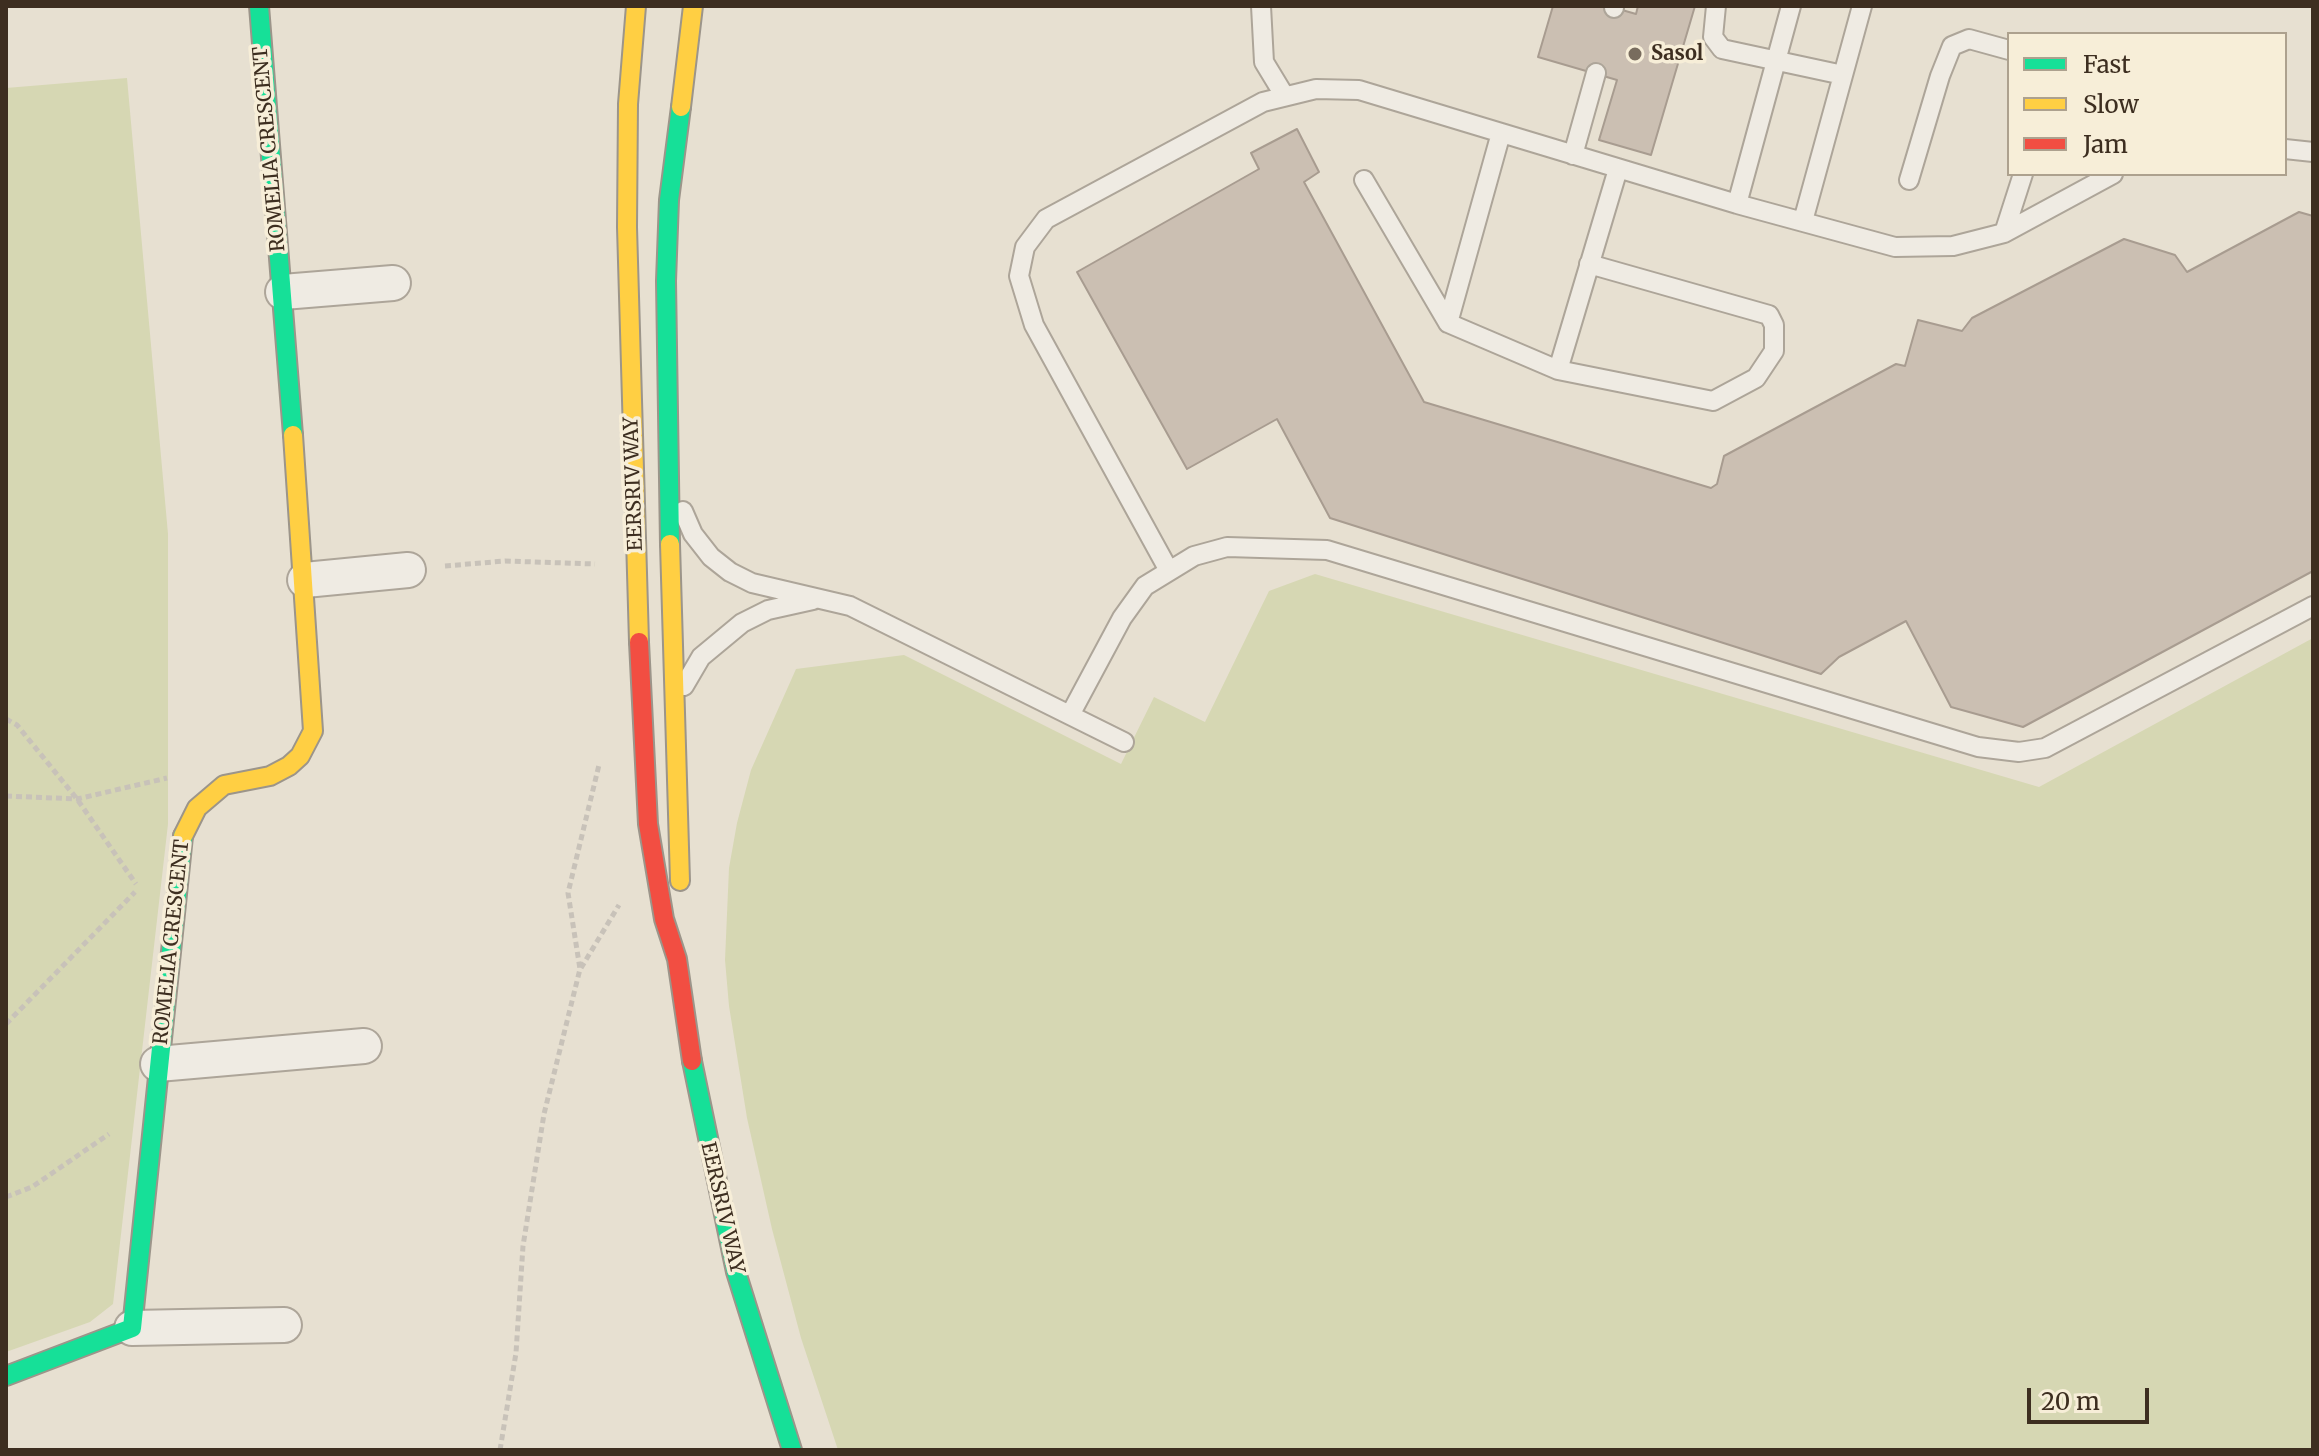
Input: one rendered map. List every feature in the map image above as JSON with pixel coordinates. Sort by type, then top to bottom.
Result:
[{"type":"main road","name":"ROMELIA CRESCENT","points":[[132,1328],[184,831],[197,808],[224,785],[270,776],[289,766],[300,756],[313,731],[305,580],[259,6]]},
{"type":"main road","name":"EERSRIV WAY","points":[[636,6],[628,104],[627,227],[641,718],[648,824],[664,919],[677,959],[698,1099],[736,1272],[792,1450]]},
{"type":"main road","name":"EERSRIV WAY","points":[[677,959],[681,901],[668,476],[669,200],[693,6]]},
{"type":"main road","points":[[6,1376],[132,1328]]},
{"type":"street","points":[[283,292],[393,283]]},
{"type":"street","points":[[305,580],[408,570]]},
{"type":"street","points":[[158,1064],[364,1046]]},
{"type":"street","points":[[132,1328],[284,1325]]},
{"type":"lane","points":[[1261,6],[1264,62],[1284,95]]},
{"type":"lane","points":[[1716,6],[1712,30],[1716,44],[1722,49],[1843,75]]},
{"type":"lane","points":[[1737,204],[1791,6]]},
{"type":"lane","points":[[1803,221],[1862,6]]},
{"type":"lane","points":[[1909,180],[1952,46],[1969,39],[2007,49]]},
{"type":"lane","points":[[1573,155],[1596,73]]},
{"type":"lane","points":[[1168,569],[1034,325],[1019,276],[1025,247],[1046,219],[1234,115],[1284,95],[1316,89],[1359,90],[1737,204],[1895,247],[1953,246],[2004,233],[2109,176]]},
{"type":"lane","points":[[1448,323],[1501,133]]},
{"type":"lane","points":[[2287,149],[2313,152]]},
{"type":"lane","points":[[1558,370],[1618,169]]},
{"type":"lane","points":[[2004,233],[2022,176]]},
{"type":"lane","points":[[1364,180],[1448,323],[1558,370],[1713,401],[1756,378],[1774,351],[1774,325],[1769,315],[1589,264]]},
{"type":"lane","points":[[668,476],[693,534],[711,557],[752,583],[850,606],[1124,742]]},
{"type":"lane","points":[[1070,715],[1122,618],[1145,586],[1168,569],[1194,556],[1227,547],[1327,550],[1978,747],[2019,752],[2045,748],[2313,606]]},
{"type":"lane","points":[[675,708],[689,676],[718,639],[768,610],[816,599]]},
{"type":"path","points":[[408,570],[505,561],[605,565]]},
{"type":"path","points":[[6,719],[17,725],[77,799],[171,935]]},
{"type":"path","points":[[580,969],[568,893],[596,771],[603,759]]},
{"type":"path","points":[[6,796],[77,799],[194,772],[224,785]]},
{"type":"path","points":[[6,1024],[139,888]]},
{"type":"path","points":[[500,1450],[516,1353],[523,1246],[544,1114],[580,969],[619,905],[631,899]]},
{"type":"path","points":[[6,1197],[32,1187],[106,1135],[152,1122]]},
{"type":"green space","points":[[127,78],[168,534],[168,824],[113,1304],[90,1322],[6,1352],[6,88]]},
{"type":"green space","points":[[1315,574],[2039,787],[2313,638],[2313,1450],[838,1450],[801,1338],[772,1229],[747,1118],[725,960],[729,868],[737,823],[751,770],[796,669],[904,655],[1121,764],[1154,697],[1205,722],[1269,591]]},
{"type":"building","points":[[1553,6],[1608,6],[1636,14],[1638,6],[1695,6],[1651,155],[1599,140],[1617,80],[1538,57]]},
{"type":"building","points":[[1297,129],[1319,172],[1304,182],[1424,402],[1711,488],[1717,484],[1724,456],[1896,364],[1905,366],[1918,320],[1962,331],[1972,318],[2124,239],[2175,255],[2187,272],[2299,212],[2313,216],[2313,571],[2023,727],[1951,707],[1906,621],[1839,657],[1821,674],[1330,518],[1277,419],[1187,469],[1077,272],[1259,169],[1251,153]]},
{"type":"traffic: fast","points":[[259,6],[293,435]]},
{"type":"traffic: fast","points":[[670,544],[666,281],[669,200],[681,107]]},
{"type":"traffic: fast","points":[[6,1376],[132,1328],[183,836]]},
{"type":"traffic: fast","points":[[692,1061],[736,1272],[792,1450]]},
{"type":"traffic: slow","points":[[636,6],[628,104],[627,227],[639,642]]},
{"type":"traffic: slow","points":[[681,107],[693,6]]},
{"type":"traffic: slow","points":[[183,836],[197,808],[224,785],[270,776],[289,766],[300,756],[313,731],[293,435]]},
{"type":"traffic: slow","points":[[670,544],[680,881]]},
{"type":"traffic: jam","points":[[639,642],[648,824],[664,919],[677,959],[692,1061]]},
{"type":"place","name":"Sasol","points":[[1635,54]]}]
